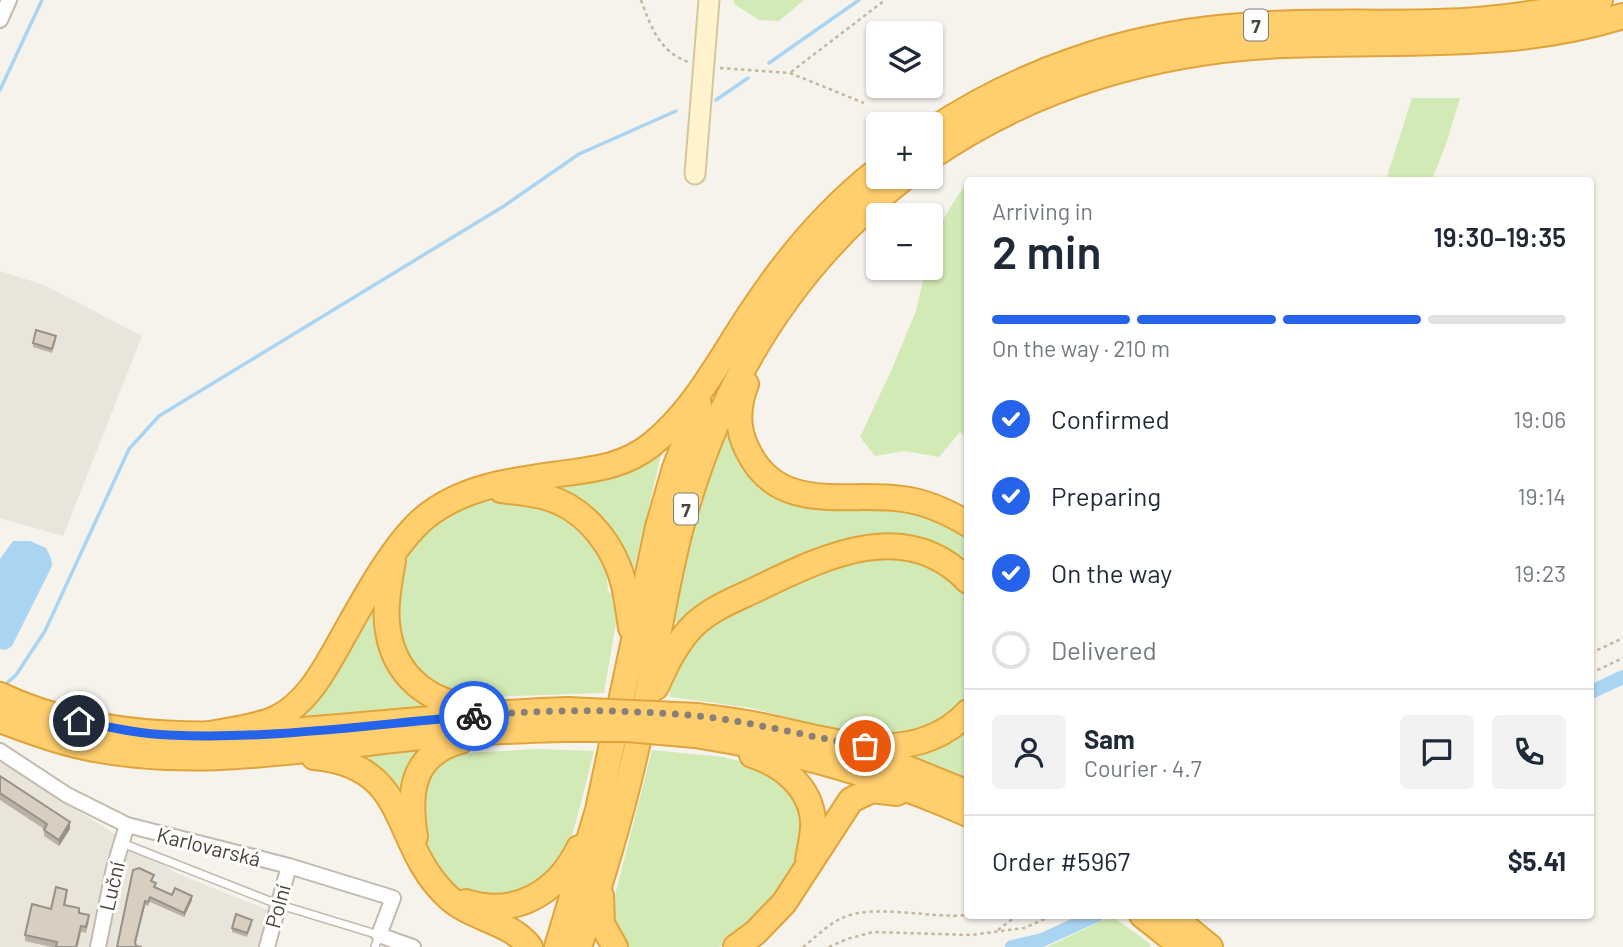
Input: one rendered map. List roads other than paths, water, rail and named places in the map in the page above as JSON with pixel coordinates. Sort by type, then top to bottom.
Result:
[{"type":"highway","name":"7","points":[[943,124],[1032,76],[1080,58],[1175,33],[1290,23],[1493,19],[1543,13],[1600,0]]},
{"type":"highway","name":"7","points":[[943,149],[1041,96],[1132,65],[1174,56],[1230,48],[1287,45],[1494,41],[1548,34],[1623,16]]},
{"type":"highway","name":"7","points":[[557,947],[598,810],[655,540],[696,411],[725,355],[780,269],[842,201],[866,180]]},
{"type":"highway","name":"7","points":[[579,947],[601,883],[644,709],[663,604],[680,531],[697,471],[719,416],[744,365],[800,280],[828,247],[891,189]]},
{"type":"highway","points":[[769,324],[741,395],[738,410],[741,436],[752,461],[761,472],[780,486],[803,495],[905,499],[950,513],[964,522]]},
{"type":"highway","points":[[205,735],[276,718],[307,695],[372,587],[421,521],[440,506],[479,488],[510,480],[609,467],[633,458],[666,433],[683,414],[725,355]]},
{"type":"highway","points":[[479,488],[549,498],[572,509],[595,528],[608,545],[624,585],[634,643]]},
{"type":"highway","points":[[644,709],[681,640],[695,624],[710,612],[835,554],[867,547],[905,547],[945,561],[964,578]]},
{"type":"highway","points":[[394,556],[387,599],[388,631],[399,662],[410,678],[427,694],[447,703],[512,721]]},
{"type":"highway","points":[[0,695],[29,709],[130,732],[170,736],[565,720],[627,729],[756,724],[814,737],[885,747],[911,745],[937,736],[964,716]]},
{"type":"highway","points":[[0,720],[76,745],[128,754],[213,757],[269,754],[512,721]]},
{"type":"highway","points":[[512,721],[434,751],[421,765],[415,784],[413,817],[416,847],[432,879],[460,901],[485,907],[511,906],[535,897],[566,873],[598,810]]},
{"type":"highway","points":[[696,726],[831,763],[964,812]]},
{"type":"highway","points":[[696,726],[780,766],[790,776],[809,804],[813,821],[806,868]]},
{"type":"highway","points":[[814,737],[904,767],[964,791]]},
{"type":"highway","points":[[269,754],[336,760],[358,767],[374,778],[394,805],[432,879],[466,910],[518,934],[530,947]]},
{"type":"highway","points":[[736,947],[772,917],[796,887],[846,805],[857,795],[880,790],[939,801]]},
{"type":"highway","points":[[601,883],[602,924],[615,947]]},
{"type":"highway","points":[[1150,919],[1210,947]]},
{"type":"street","points":[[0,20],[9,0]]},
{"type":"street","points":[[695,174],[709,0]]},
{"type":"street","name":"Karlovarská","points":[[0,751],[67,795],[127,825],[289,866],[393,898],[377,941],[413,947]]},
{"type":"street","name":"Luční","points":[[98,947],[114,868],[127,825]]},
{"type":"street","name":"Polní","points":[[267,947],[289,866]]},
{"type":"lane","name":"Karlovarská","points":[[122,843],[377,941]]},
{"type":"water","points":[[13,541],[30,541],[46,548],[52,566],[12,646],[6,650],[0,649],[0,559]]},
{"type":"waterway","points":[[0,90],[42,0]]},
{"type":"waterway","points":[[769,63],[859,0]]},
{"type":"waterway","points":[[716,100],[748,78]]},
{"type":"waterway","points":[[7,683],[16,675],[45,631],[129,449],[159,416],[504,206],[579,154],[676,111]]},
{"type":"waterway","points":[[1594,691],[1623,677]]},
{"type":"waterway","points":[[1012,947],[1042,940],[1088,919]]}]
